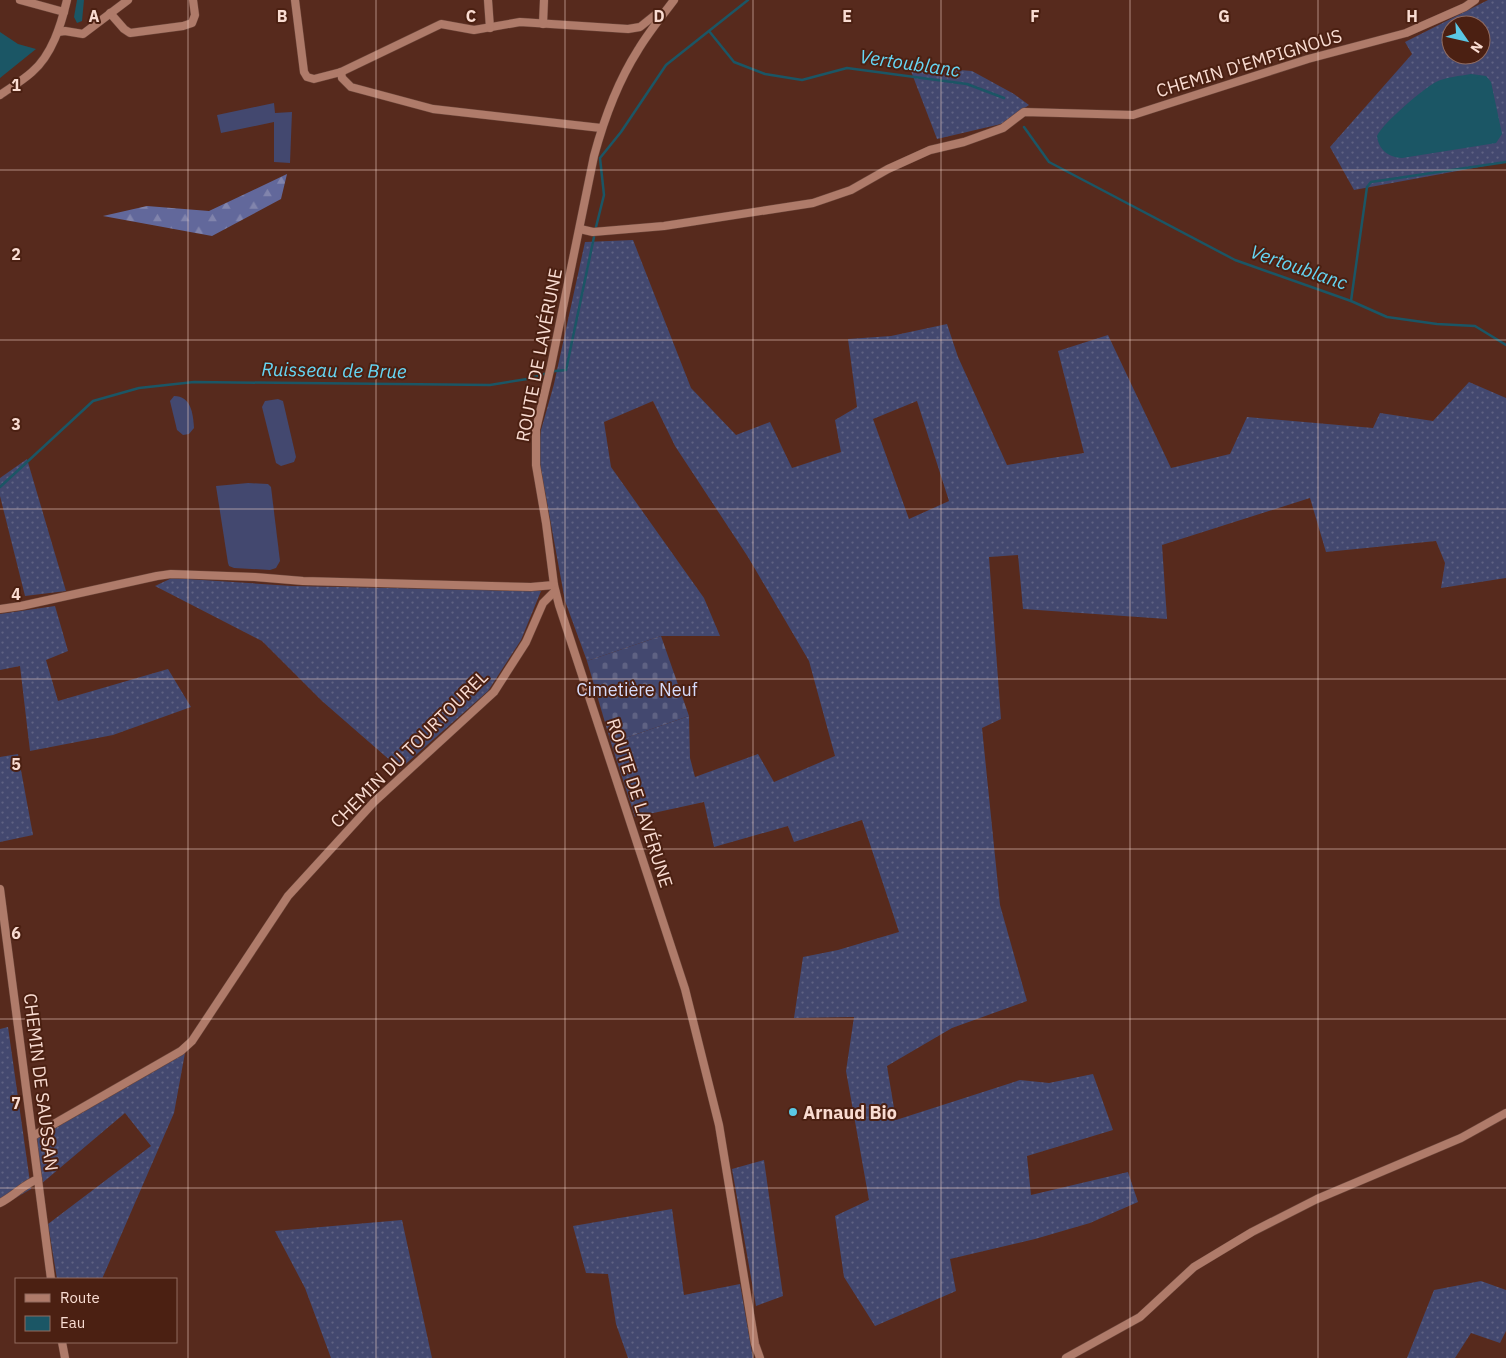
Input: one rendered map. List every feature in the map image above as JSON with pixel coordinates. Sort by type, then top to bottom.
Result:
[{"type":"street","points":[[20,0],[64,12]]},
{"type":"street","points":[[0,95],[33,71],[50,48],[58,32],[67,0]]},
{"type":"street","points":[[58,32],[83,34],[128,0]]},
{"type":"street","points":[[110,13],[130,33],[183,26],[192,23],[195,15],[193,0]]},
{"type":"street","points":[[295,0],[304,72],[307,77],[314,79],[340,72],[441,24],[474,30],[520,22],[628,29],[640,27],[655,15],[661,18]]},
{"type":"street","points":[[488,0],[490,28]]},
{"type":"street","points":[[543,24],[544,0]]},
{"type":"street","name":"ROUTE DE LAVÉRUNE","points":[[674,0],[638,49],[618,86],[601,128],[536,429],[535,450],[555,588],[566,628],[685,988],[719,1125],[755,1344],[760,1358]]},
{"type":"street","name":"CHEMIN D'EMPIGNOUS","points":[[580,229],[593,232],[664,226],[813,203],[851,190],[888,169],[930,150],[964,142],[1004,128],[1024,112],[1133,115],[1308,59],[1406,33],[1475,0]]},
{"type":"street","points":[[340,72],[342,78],[351,87],[433,109],[601,128]]},
{"type":"street","points":[[0,609],[171,574],[303,581],[555,588]]},
{"type":"street","name":"CHEMIN DU TOURTOUREL","points":[[33,1136],[181,1051],[192,1041],[288,896],[374,802],[494,692],[526,642],[543,603],[555,588]]},
{"type":"street","name":"CHEMIN DE SAUSSAN","points":[[0,889],[51,1278]]},
{"type":"street","points":[[1066,1358],[1140,1317],[1194,1267],[1252,1232],[1317,1199],[1461,1138],[1506,1113]]},
{"type":"street","points":[[0,1202],[8,1199],[38,1179]]},
{"type":"street","points":[[62,1343],[65,1358]]},
{"type":"green space","points":[[1488,0],[1506,0],[1506,162],[1354,190],[1330,147],[1412,54],[1405,42],[1441,24],[1441,65],[1491,65],[1491,15],[1458,15]]},
{"type":"green space","points":[[909,66],[972,71],[1014,94],[1029,105],[1001,124],[937,139]]},
{"type":"green space","points":[[274,103],[275,113],[292,112],[290,163],[274,162],[274,122],[221,133],[217,115]]},
{"type":"green space","points":[[287,174],[281,199],[212,236],[103,216],[147,206],[209,211]]},
{"type":"green space","points":[[633,240],[691,388],[736,435],[770,422],[792,468],[841,452],[835,420],[857,407],[848,339],[891,336],[947,324],[958,357],[1007,465],[1084,453],[1058,351],[1108,335],[1171,468],[1230,454],[1247,417],[1373,428],[1380,413],[1433,421],[1469,382],[1506,398],[1506,578],[1441,588],[1445,563],[1436,541],[1326,552],[1310,498],[1162,545],[1167,619],[1023,609],[1018,555],[989,557],[1001,719],[982,728],[1000,905],[1027,1001],[952,1028],[887,1066],[896,1120],[1020,1080],[1049,1083],[1093,1074],[1113,1130],[1027,1156],[1031,1195],[1128,1172],[1138,1202],[1090,1223],[1035,1239],[950,1259],[956,1291],[875,1326],[844,1277],[835,1216],[869,1200],[846,1071],[854,1017],[794,1018],[803,957],[838,950],[899,932],[862,820],[794,842],[788,826],[714,847],[704,802],[635,817],[611,743],[689,716],[690,758],[695,777],[758,754],[774,782],[835,756],[809,661],[748,557],[675,446],[653,401],[604,422],[611,467],[704,598],[720,636],[661,636],[587,661],[565,601],[538,453],[541,430],[554,384],[585,242]],"holes":[[[917,401],[949,501],[909,519],[873,419]]]},
{"type":"green space","points":[[174,396],[184,399],[190,406],[194,428],[189,434],[183,435],[177,430],[170,401]]},
{"type":"green space","points":[[278,399],[283,401],[296,457],[294,462],[281,466],[276,463],[262,407],[265,401]]},
{"type":"green space","points":[[27,459],[66,591],[25,596],[0,496],[0,478]]},
{"type":"green space","points":[[248,483],[268,484],[271,487],[280,561],[276,568],[270,570],[234,568],[229,566],[228,563],[216,486]]},
{"type":"green space","points":[[172,578],[292,586],[541,591],[521,640],[488,691],[400,769],[322,701],[262,641],[155,586]]},
{"type":"green space","points":[[55,606],[68,651],[46,660],[58,701],[168,669],[191,707],[113,735],[30,751],[20,666],[0,670],[0,614]]},
{"type":"green space","name":"Cimetière Neuf","points":[[661,636],[689,716],[611,743],[587,661]]},
{"type":"green space","points":[[18,754],[33,835],[0,842],[0,757]]},
{"type":"green space","points":[[8,1027],[31,1189],[0,1207],[0,1029]]},
{"type":"green space","points":[[185,1053],[174,1113],[102,1278],[57,1278],[48,1224],[151,1146],[125,1113],[41,1184],[37,1138]]},
{"type":"green space","points":[[764,1160],[783,1296],[756,1306],[732,1169]]},
{"type":"green space","points":[[672,1209],[684,1295],[740,1284],[753,1358],[628,1358],[616,1324],[608,1274],[586,1273],[573,1226]]},
{"type":"green space","points":[[402,1220],[432,1358],[331,1358],[305,1288],[275,1231]]},
{"type":"green space","points":[[1481,1281],[1506,1290],[1506,1331],[1500,1343],[1471,1333],[1455,1358],[1407,1358],[1434,1290]]},
{"type":"water","points":[[77,0],[84,0],[82,21],[77,23],[74,17]]},
{"type":"water","points":[[0,32],[18,44],[36,49],[0,78]]},
{"type":"water","points":[[1471,74],[1486,76],[1491,82],[1502,134],[1496,143],[1402,158],[1389,155],[1382,149],[1377,136],[1380,130],[1413,99],[1440,80]]},
{"type":"waterway","name":"Ruisseau de Brue","points":[[596,227],[604,195],[600,158],[621,132],[666,65],[748,0]]},
{"type":"waterway","name":"Vertoublanc","points":[[709,31],[734,62],[765,74],[802,80],[847,68],[967,84],[1004,98]]},
{"type":"waterway","name":"Vertoublanc","points":[[1024,127],[1049,162],[1235,260],[1351,301],[1387,317],[1437,324],[1475,326],[1506,345]]},
{"type":"waterway","name":"Vertoublanc","points":[[1351,301],[1367,187],[1371,182],[1506,162]]},
{"type":"waterway","name":"Ruisseau de Brue","points":[[0,487],[93,401],[139,388],[194,382],[490,385],[566,370],[594,237]]},
{"type":"place","name":"Arnaud Bio","points":[[793,1112]]}]
